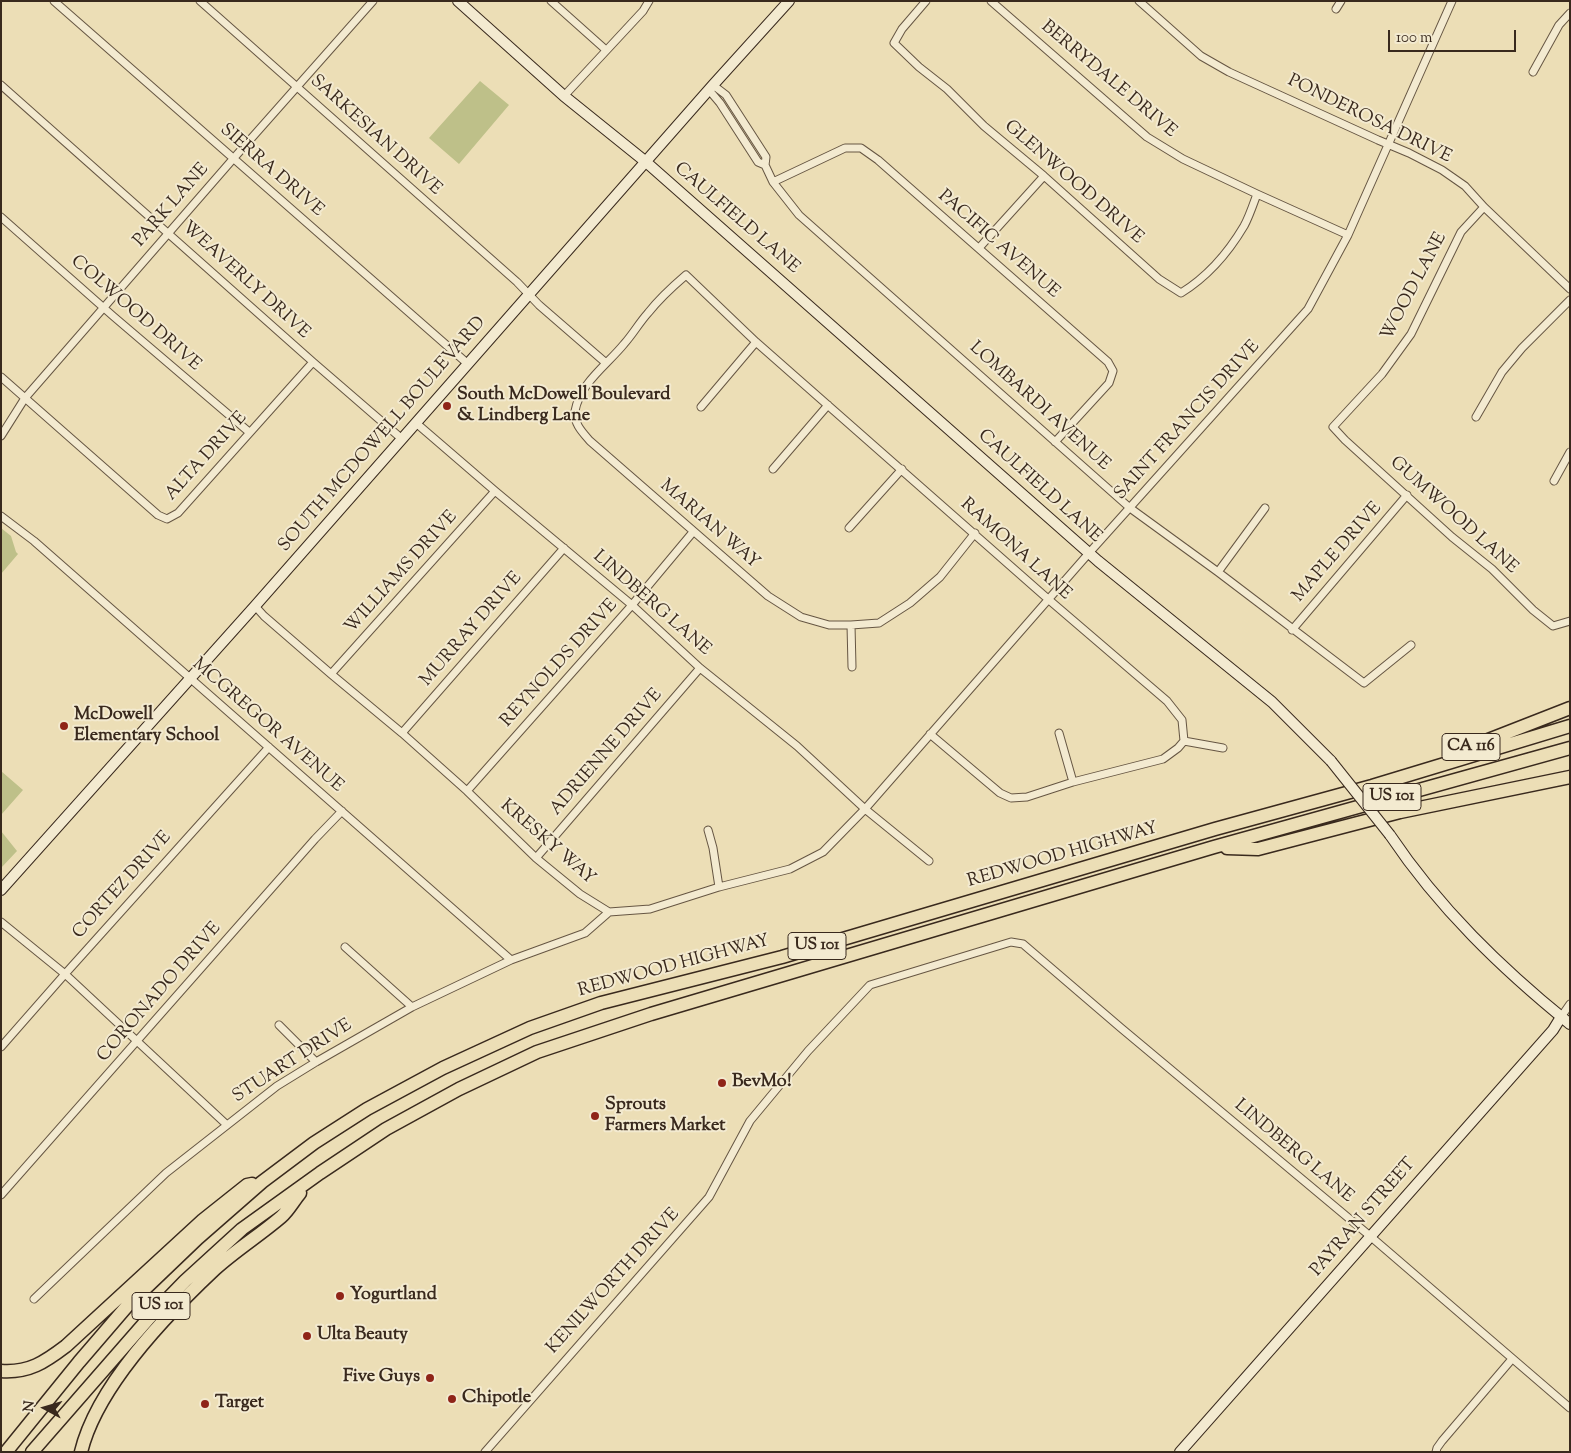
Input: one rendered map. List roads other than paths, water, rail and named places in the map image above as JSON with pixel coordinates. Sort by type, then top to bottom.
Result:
[{"type":"highway","name":"CA 116","points":[[1372,786],[1570,708]]},
{"type":"highway","name":"REDWOOD HIGHWAY","points":[[6,1452],[128,1305],[198,1238],[262,1182],[314,1143],[367,1109],[443,1068],[530,1028],[601,1003],[782,957],[1215,829],[1372,786],[1570,726]]},
{"type":"highway","name":"REDWOOD HIGHWAY","points":[[32,1452],[149,1318],[185,1281],[242,1229],[386,1129],[459,1089],[538,1052],[652,1014],[1214,848],[1570,748]]},
{"type":"highway","points":[[1214,848],[1258,849],[1400,812],[1570,778]]},
{"type":"highway","points":[[81,1452],[92,1420],[123,1369],[169,1316],[216,1268],[283,1215],[310,1181]]},
{"type":"highway","points":[[1,1371],[29,1368],[49,1360],[203,1220],[247,1185],[262,1182]]},
{"type":"main road","name":"CAULFIELD LANE","points":[[458,1],[564,96],[646,162],[1089,553],[1272,702],[1331,761],[1390,835],[1411,867],[1460,924],[1484,949],[1570,1024]]},
{"type":"main road","name":"SOUTH MCDOWELL BOULEVARD","points":[[1,890],[255,606],[711,87],[789,1]]},
{"type":"main road","name":"PAYRAN STREET","points":[[1180,1452],[1480,1114],[1553,1030],[1561,1017]]},
{"type":"street","name":"SIERRA DRIVE","points":[[54,1],[468,364]]},
{"type":"street","name":"SARKESIAN DRIVE","points":[[200,1],[517,282],[528,295]]},
{"type":"street","name":"PARK LANE","points":[[1,436],[25,398],[373,1]]},
{"type":"street","points":[[551,1],[606,50]]},
{"type":"street","points":[[564,96],[643,11],[649,1]]},
{"type":"street","name":"GLENWOOD DRIVE","points":[[926,1],[902,29],[894,43],[984,126],[1044,176],[1159,279],[1181,293],[1196,284],[1222,257],[1244,226],[1257,194]]},
{"type":"street","name":"BERRYDALE DRIVE","points":[[991,1],[1147,136],[1183,159],[1348,234]]},
{"type":"street","name":"PONDEROSA DRIVE","points":[[1138,1],[1201,56],[1229,72],[1442,170],[1465,186],[1484,207],[1570,289]]},
{"type":"street","points":[[1336,9],[1341,1]]},
{"type":"street","name":"SAINT FRANCIS DRIVE","points":[[865,809],[1048,599],[1308,309],[1348,234],[1452,1]]},
{"type":"street","points":[[1533,72],[1558,25],[1570,13]]},
{"type":"street","name":"WEAVERLY DRIVE","points":[[1,85],[402,439]]},
{"type":"street","name":"LOMBARDI AVENUE","points":[[711,87],[726,95],[766,157],[765,165],[773,182],[799,215],[1130,508],[1364,683],[1411,645]]},
{"type":"street","name":"PACIFIC AVENUE","points":[[773,182],[845,148],[861,148],[878,160],[1108,362],[1113,371],[1108,383],[1055,442]]},
{"type":"street","points":[[978,248],[1044,176]]},
{"type":"street","name":"WOOD LANE","points":[[1333,427],[1382,374],[1411,334],[1461,232],[1484,207]]},
{"type":"street","name":"COLWOOD DRIVE","points":[[1,217],[249,432]]},
{"type":"street","name":"RAMONA LANE","points":[[606,363],[624,344],[648,312],[671,287],[686,275],[756,342],[1167,701],[1182,720],[1184,741]]},
{"type":"street","points":[[528,295],[606,363]]},
{"type":"street","points":[[1476,417],[1502,372],[1522,348],[1570,300]]},
{"type":"street","points":[[701,407],[756,342]]},
{"type":"street","name":"ALTA DRIVE","points":[[1,377],[158,515],[167,519],[178,513],[313,362]]},
{"type":"street","name":"MARIAN WAY","points":[[606,363],[592,378],[579,399],[575,414],[580,430],[693,532],[727,559],[768,596],[801,617],[829,625],[878,623],[910,602],[940,577],[974,533]]},
{"type":"street","points":[[773,469],[828,405]]},
{"type":"street","name":"LINDBERG LANE","points":[[416,423],[632,605],[700,668],[797,746],[865,809],[929,861]]},
{"type":"street","name":"GUMWOOD LANE","points":[[1333,427],[1452,537],[1492,569],[1553,626],[1570,621]]},
{"type":"street","points":[[1554,481],[1570,452]]},
{"type":"street","points":[[849,528],[902,468]]},
{"type":"street","name":"WILLIAMS DRIVE","points":[[331,674],[495,491]]},
{"type":"street","name":"MAPLE DRIVE","points":[[1292,630],[1407,495]]},
{"type":"street","points":[[1218,572],[1265,508]]},
{"type":"street","name":"MCGREGOR AVENUE","points":[[1,516],[34,541],[511,960]]},
{"type":"street","name":"REYNOLDS DRIVE","points":[[467,791],[632,605],[693,532]]},
{"type":"street","name":"MURRAY DRIVE","points":[[402,733],[564,548]]},
{"type":"street","name":"KRESKY WAY","points":[[255,606],[264,616],[467,791],[536,858],[580,894],[609,912]]},
{"type":"street","points":[[852,625],[852,667]]},
{"type":"street","name":"ADRIENNE DRIVE","points":[[536,858],[700,668]]},
{"type":"street","points":[[1059,733],[1073,782]]},
{"type":"street","points":[[930,734],[1000,793],[1011,798],[1027,798],[1073,782],[1163,759],[1184,741],[1223,748]]},
{"type":"street","name":"CORTEZ DRIVE","points":[[1,1047],[269,747]]},
{"type":"street","points":[[609,912],[650,908],[719,887],[790,869],[823,852],[865,809]]},
{"type":"street","name":"CORONADO DRIVE","points":[[1,1196],[315,839],[342,811]]},
{"type":"street","points":[[708,830],[719,887]]},
{"type":"street","name":"STUART DRIVE","points":[[34,1299],[166,1172],[277,1086],[412,1007],[511,960],[586,933],[609,912]]},
{"type":"street","points":[[1,922],[65,974],[227,1125]]},
{"type":"street","name":"KENILWORTH DRIVE","points":[[485,1452],[709,1197],[750,1121],[808,1051],[870,985],[1011,942],[1017,942]]},
{"type":"street","name":"LINDBERG LANE","points":[[1017,942],[1023,944],[1370,1236],[1570,1408]]},
{"type":"street","points":[[344,947],[412,1007]]},
{"type":"street","name":"PAYRAN STREET","points":[[1561,1017],[1570,1004]]},
{"type":"street","points":[[279,1024],[316,1062]]},
{"type":"street","points":[[1436,1452],[1442,1441],[1512,1359]]},
{"type":"place","name":"South McDowell Boulevard & Lindberg Lane","points":[[447,406]]},
{"type":"place","name":"McDowell Elementary School","points":[[64,726]]},
{"type":"place","name":"BevMo!","points":[[722,1083]]},
{"type":"place","name":"Sprouts Farmers Market","points":[[595,1116]]},
{"type":"place","name":"Yogurtland","points":[[340,1296]]},
{"type":"place","name":"Ulta Beauty","points":[[307,1336]]},
{"type":"place","name":"Five Guys","points":[[430,1378]]},
{"type":"place","name":"Chipotle","points":[[452,1399]]},
{"type":"place","name":"Target","points":[[205,1404]]}]
